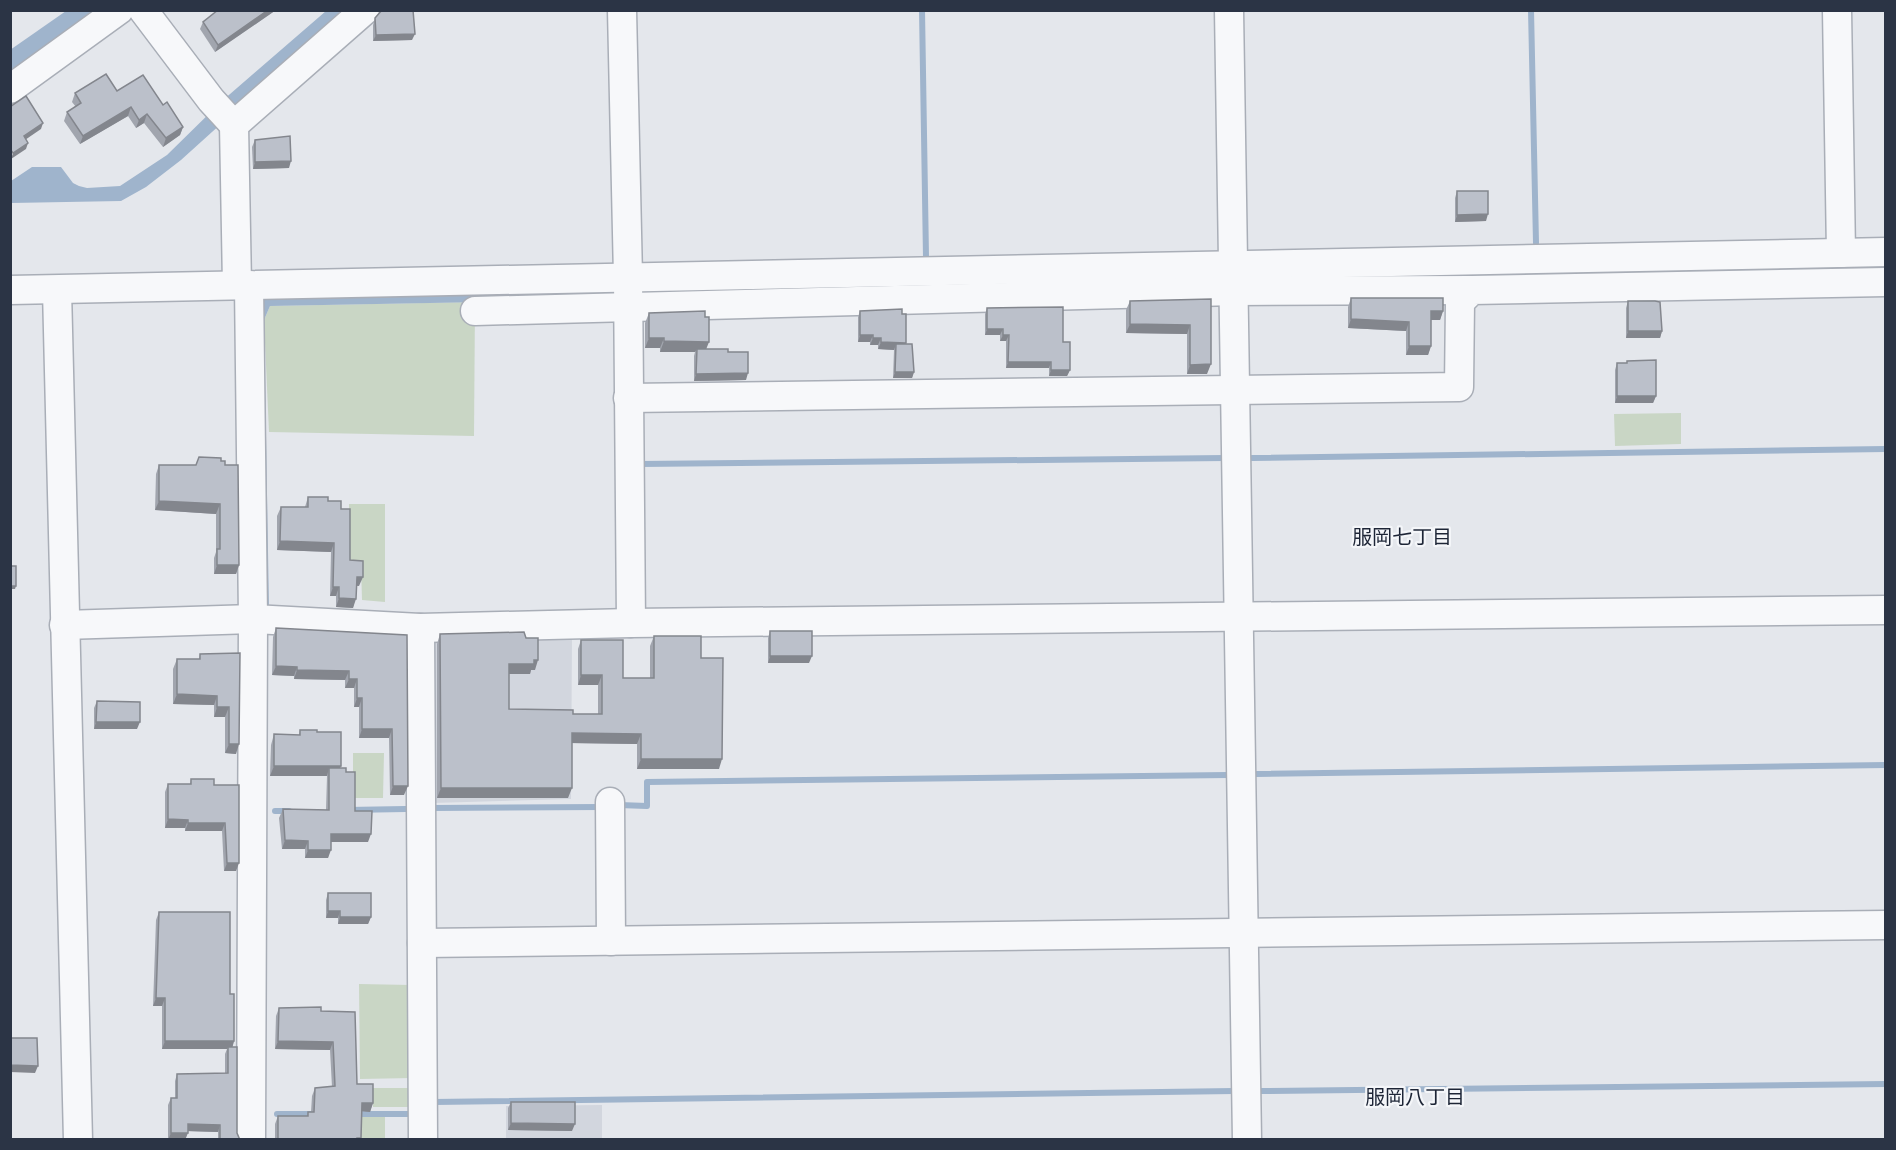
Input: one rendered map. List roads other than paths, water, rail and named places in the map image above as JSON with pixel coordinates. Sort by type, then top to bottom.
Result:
[{"type":"street","points":[[10,89],[119,10]]},
{"type":"street","points":[[143,10],[227,117],[243,285],[253,619],[251,1140]]},
{"type":"street","points":[[227,117],[365,10]]},
{"type":"street","points":[[622,10],[628,277],[631,623]]},
{"type":"street","points":[[1229,10],[1247,1140]]},
{"type":"street","points":[[1837,10],[1841,253]]},
{"type":"street","points":[[475,311],[628,308],[1886,252]]},
{"type":"street","points":[[10,290],[628,277],[1235,282],[1472,290],[1886,282]]},
{"type":"street","points":[[57,290],[78,1140]]},
{"type":"street","points":[[628,398],[1459,387],[1461,302],[1472,290]]},
{"type":"street","points":[[64,625],[253,619],[420,628],[631,623],[1886,610]]},
{"type":"street","points":[[420,628],[423,1140]]},
{"type":"street","points":[[610,802],[611,941]]},
{"type":"street","points":[[422,944],[1886,925]]},
{"type":"water","points":[[66,11],[99,11],[11,74],[10,50]]},
{"type":"water","points":[[326,11],[346,11],[181,160],[146,187],[121,201],[11,203],[11,181],[32,167],[61,167],[73,183],[87,188],[120,186],[167,155],[222,101]]},
{"type":"water","points":[[1886,265],[1885,276],[270,306],[264,320],[269,609],[263,608],[258,302],[268,297]]},
{"type":"waterway","points":[[922,10],[926,257]]},
{"type":"waterway","points":[[1531,10],[1536,243]]},
{"type":"waterway","points":[[1252,458],[1886,449]]},
{"type":"waterway","points":[[640,464],[1225,458]]},
{"type":"waterway","points":[[1256,774],[1886,765]]},
{"type":"waterway","points":[[619,805],[647,806],[647,782],[1228,775]]},
{"type":"waterway","points":[[431,808],[602,807]]},
{"type":"waterway","points":[[347,810],[406,809]]},
{"type":"waterway","points":[[275,811],[289,811]]},
{"type":"waterway","points":[[1261,1091],[1886,1084]]},
{"type":"waterway","points":[[434,1102],[1234,1091]]},
{"type":"waterway","points":[[277,1114],[316,1114]]},
{"type":"waterway","points":[[356,1114],[410,1114]]},
{"type":"district","name":"服岡七丁目","points":[[1402,537]]},
{"type":"district","name":"服岡八丁目","points":[[1415,1097]]}]
